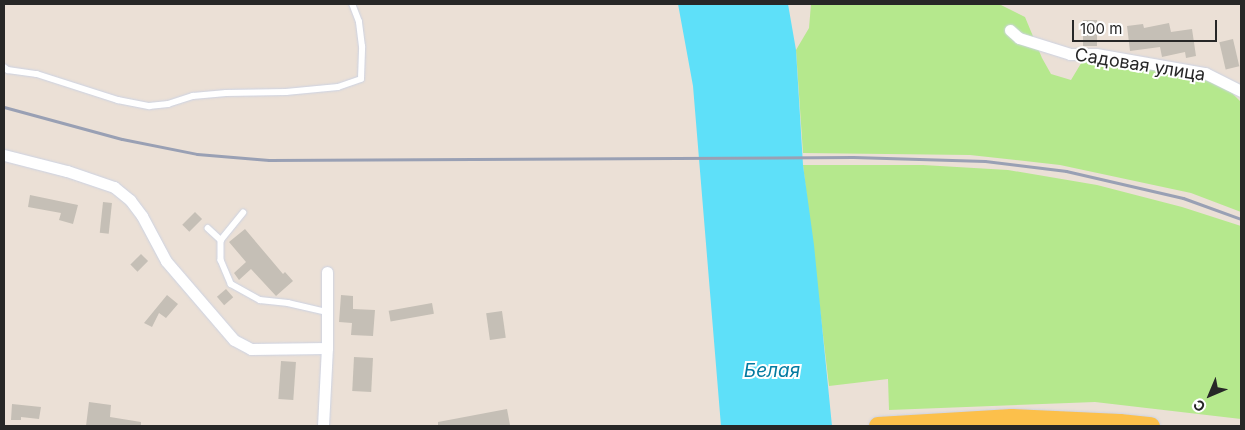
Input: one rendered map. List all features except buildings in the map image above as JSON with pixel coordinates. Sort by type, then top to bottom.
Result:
[{"type":"main road","points":[[886,426],[1012,418],[1151,426]]},
{"type":"street","name":"Садовая улица","points":[[1010,30],[1019,38],[1070,54],[1096,54],[1205,72],[1241,90]]},
{"type":"street","points":[[4,155],[114,187],[130,200],[142,216],[166,261],[234,340],[251,349],[327,348]]},
{"type":"street","points":[[323,426],[327,348],[327,272]]},
{"type":"lane","points":[[4,67],[8,70],[37,74],[118,100],[149,106],[168,104],[193,96],[226,92],[286,92],[338,87],[361,79],[359,22],[352,4]]},
{"type":"lane","points":[[244,213],[221,240],[222,260],[231,284],[260,300],[288,303],[327,312]]},
{"type":"lane","points":[[208,228],[221,240]]},
{"type":"green space","points":[[811,4],[999,4],[1025,17],[1042,58],[1051,74],[1071,80],[1083,60],[1103,60],[1176,71],[1226,87],[1241,102],[1241,212],[1191,193],[1060,165],[970,155],[803,153],[796,50],[809,28]]},
{"type":"green space","points":[[803,165],[923,165],[1008,170],[1097,185],[1182,207],[1241,226],[1241,419],[1095,402],[889,410],[888,379],[829,386]]},
{"type":"water","name":"Белая","points":[[678,4],[788,4],[796,50],[803,165],[814,245],[832,426],[721,426],[693,86]]},
{"type":"railway","points":[[4,107],[122,139],[197,154],[269,160],[853,157],[985,161],[1066,171],[1183,198],[1241,219]]}]
